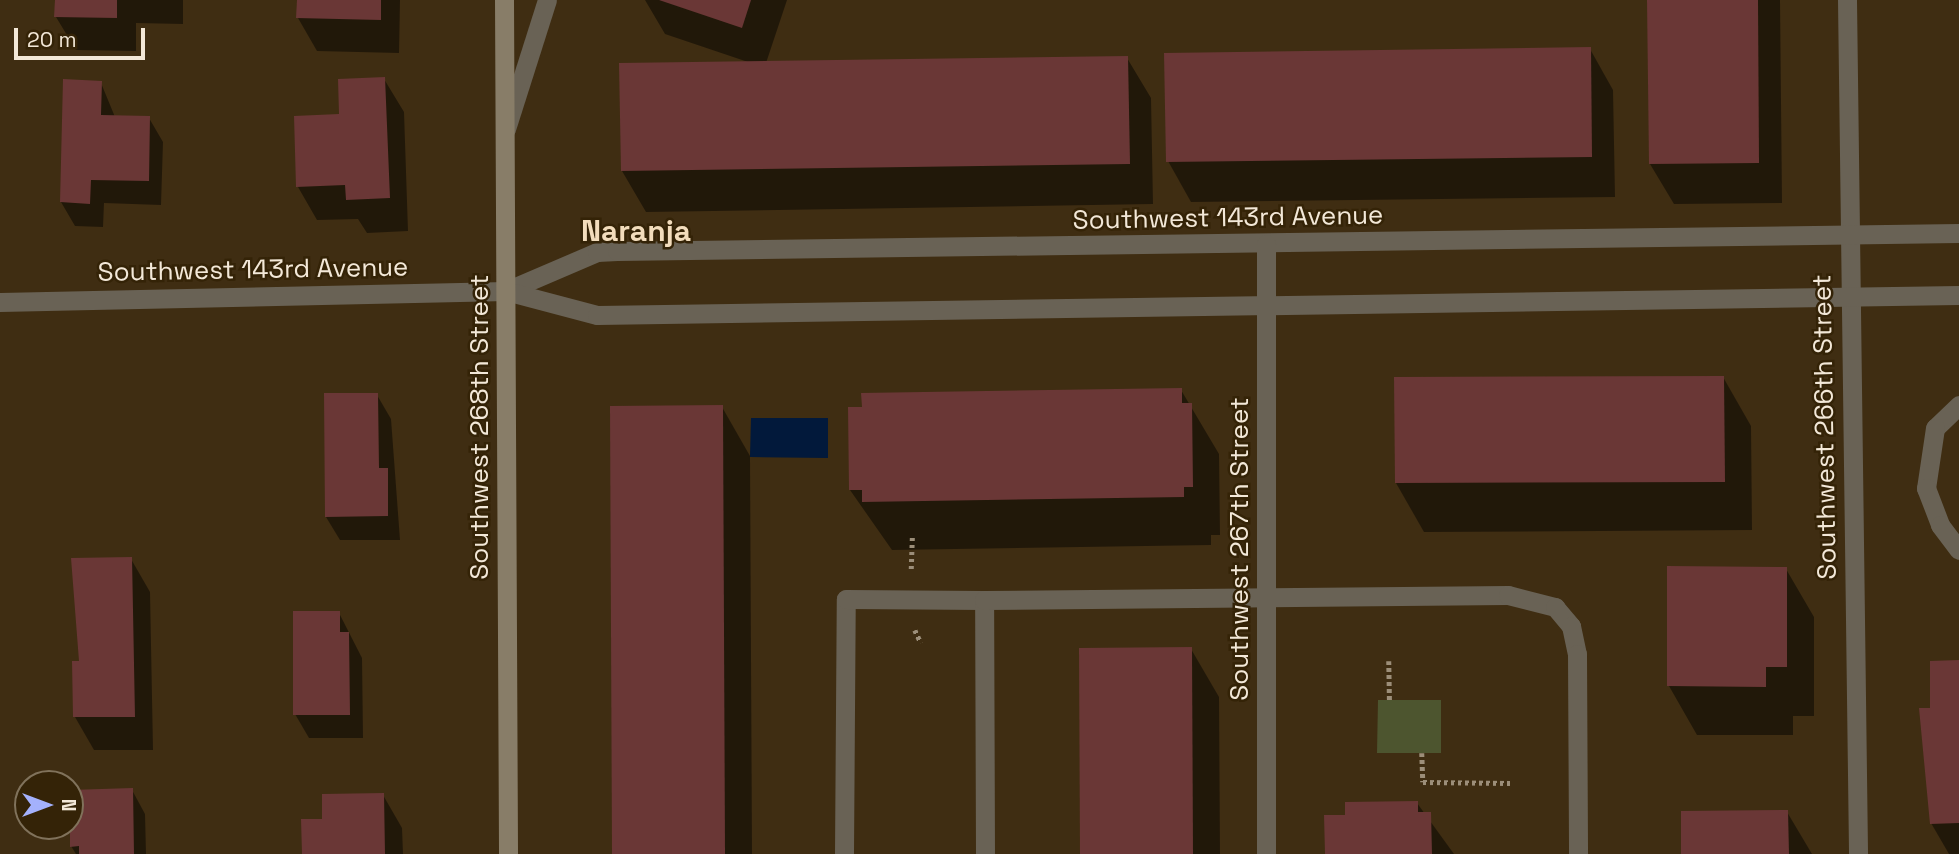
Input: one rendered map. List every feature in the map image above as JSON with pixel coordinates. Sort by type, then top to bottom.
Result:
[{"type":"main road","name":"Southwest 268th Street","points":[[504,0],[508,854]]},
{"type":"street","points":[[505,133],[547,0]]},
{"type":"street","name":"Southwest 266th Street","points":[[1847,0],[1858,854]]},
{"type":"street","name":"Southwest 143rd Avenue","points":[[506,291],[597,252],[617,251],[1959,233]]},
{"type":"street","name":"Southwest 267th Street","points":[[1266,244],[1266,854]]},
{"type":"street","name":"Southwest 143rd Avenue","points":[[0,302],[506,291],[597,315],[1959,295]]},
{"type":"street","points":[[1959,405],[1935,428],[1926,488],[1940,525],[1959,550]]},
{"type":"street","points":[[844,854],[846,599],[1508,595],[1555,607],[1571,626],[1577,654],[1578,854]]},
{"type":"street","points":[[984,600],[985,854]]},
{"type":"path","points":[[911,577],[912,535]]},
{"type":"path","points":[[1390,661],[1390,700]]},
{"type":"path","points":[[1422,754],[1423,782],[1510,783]]},
{"type":"green space","points":[[1378,700],[1441,700],[1441,753],[1377,753]]},
{"type":"water","points":[[751,418],[828,418],[828,458],[750,457]]},
{"type":"building","points":[[55,0],[117,0],[117,18],[54,17]]},
{"type":"building","points":[[297,0],[381,0],[381,20],[296,18]]},
{"type":"building","points":[[659,0],[751,0],[742,28]]},
{"type":"building","points":[[1647,0],[1758,0],[1759,163],[1649,164]]},
{"type":"building","points":[[1591,47],[1592,157],[1166,162],[1164,53]]},
{"type":"building","points":[[1128,56],[1130,164],[621,171],[619,63]]},
{"type":"building","points":[[385,77],[390,198],[346,200],[345,185],[296,187],[294,116],[339,114],[338,79]]},
{"type":"building","points":[[63,79],[102,81],[101,115],[150,116],[149,181],[91,180],[90,204],[60,202]]},
{"type":"building","points":[[1724,376],[1725,482],[1395,483],[1394,377]]},
{"type":"building","points":[[1182,388],[1182,403],[1192,403],[1193,487],[1184,487],[1184,497],[862,502],[862,490],[849,490],[848,407],[862,407],[861,393]]},
{"type":"building","points":[[324,393],[378,393],[379,468],[388,468],[388,516],[325,517]]},
{"type":"building","points":[[723,405],[725,854],[612,854],[610,406]]},
{"type":"building","points":[[132,557],[135,717],[73,717],[72,661],[79,661],[71,558]]},
{"type":"building","points":[[1667,566],[1787,567],[1787,667],[1766,667],[1766,687],[1667,686]]},
{"type":"building","points":[[293,611],[340,611],[340,632],[349,632],[350,715],[293,715]]},
{"type":"building","points":[[1192,647],[1193,854],[1080,854],[1079,648]]},
{"type":"building","points":[[1959,660],[1959,823],[1930,824],[1919,708],[1930,708],[1930,661]]},
{"type":"building","points":[[133,788],[134,854],[79,854],[79,846],[70,847],[70,840],[84,840],[84,790]]},
{"type":"building","points":[[384,793],[385,854],[302,854],[301,819],[322,819],[322,794]]},
{"type":"building","points":[[1418,801],[1418,812],[1431,812],[1432,854],[1325,854],[1324,815],[1345,815],[1345,802]]},
{"type":"building","points":[[1788,810],[1789,854],[1681,854],[1681,811]]},
{"type":"district","name":"Naranja","points":[[636,231]]}]
